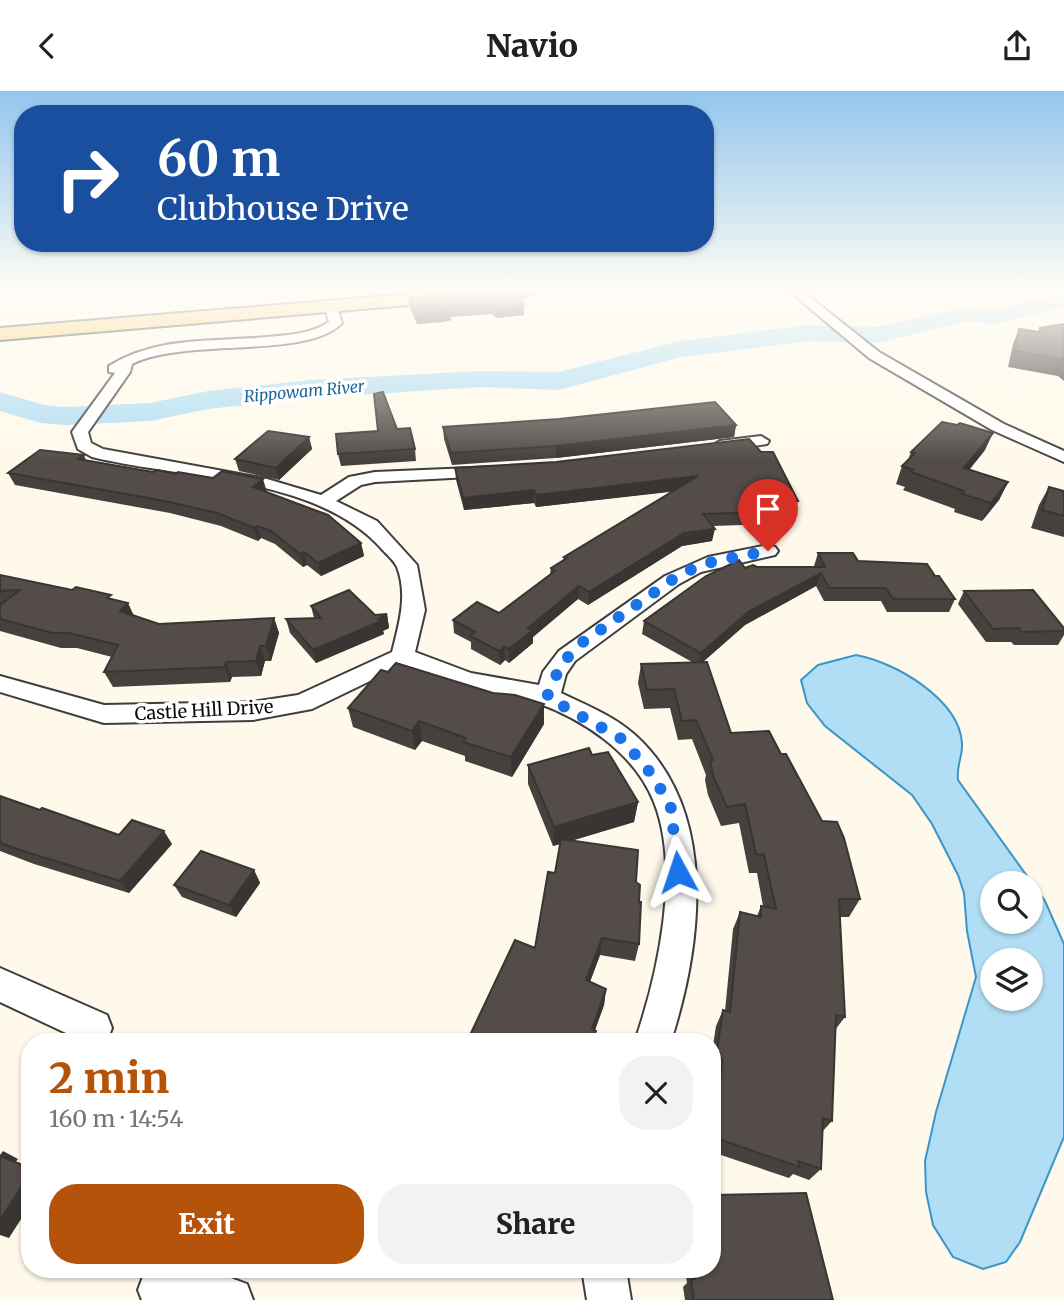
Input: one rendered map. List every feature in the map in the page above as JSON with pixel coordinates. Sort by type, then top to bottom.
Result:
[{"type":"street","points":[[176,346],[126,362],[123,372],[80,432],[84,446],[97,453],[267,484],[323,502],[370,525],[407,565],[414,610],[402,656],[473,682],[547,697],[622,739],[654,777],[671,808],[678,853],[679,916],[672,972],[656,1033]]},
{"type":"street","points":[[864,346],[998,427],[1064,457]]},
{"type":"street","points":[[698,449],[761,441]]},
{"type":"street","points":[[323,502],[355,481],[375,477],[506,470]]},
{"type":"street","points":[[547,697],[555,672],[574,650],[672,580],[715,561],[768,551]]},
{"type":"street","name":"Castle Hill Drive","points":[[0,684],[104,714],[253,711],[303,703],[402,656]]},
{"type":"street","points":[[0,985],[94,1028]]},
{"type":"street","points":[[605,1278],[609,1300]]},
{"type":"street","points":[[160,1290],[231,1300]]},
{"type":"water","points":[[856,655],[906,674],[937,698],[950,712],[958,727],[962,748],[958,780],[1023,871],[980,871],[980,934],[1043,934],[1043,898],[1064,944],[1064,1137],[1020,1242],[1006,1262],[983,1269],[953,1257],[933,1225],[926,1192],[925,1161],[936,1112],[976,977],[967,931],[964,893],[958,875],[932,824],[912,795],[825,726],[807,703],[801,680],[818,665]]},
{"type":"building","points":[[1016,346],[1064,346],[1064,360],[1015,351]]},
{"type":"building","points":[[383,392],[397,429],[410,428],[415,449],[338,454],[336,434],[378,431],[374,394]]},
{"type":"building","points":[[715,402],[736,425],[556,446],[451,453],[443,427],[559,419]]},
{"type":"building","points":[[942,422],[957,425],[960,423],[993,433],[964,468],[1008,482],[991,503],[962,494],[964,491],[911,472],[913,470],[902,466],[915,453],[911,452]]},
{"type":"building","points":[[268,431],[309,437],[276,468],[235,459]]},
{"type":"building","points":[[749,439],[761,452],[773,452],[798,501],[767,501],[772,512],[703,514],[715,529],[684,533],[589,592],[579,586],[528,628],[533,630],[509,649],[504,647],[499,651],[470,636],[475,632],[453,620],[477,602],[499,613],[555,571],[551,568],[567,558],[564,557],[698,476],[536,495],[534,490],[463,498],[455,468],[556,462]]},
{"type":"building","points":[[40,450],[84,455],[78,459],[153,472],[178,472],[213,478],[222,471],[263,479],[253,487],[328,515],[361,543],[318,563],[304,552],[300,554],[271,531],[257,526],[254,528],[217,513],[8,473]]},
{"type":"building","points":[[1049,487],[1064,491],[1064,516],[1042,510]]},
{"type":"building","points":[[818,553],[853,553],[858,561],[927,564],[955,599],[893,599],[886,588],[829,588],[821,573],[748,612],[701,653],[644,621],[706,576],[739,560],[745,568],[753,565],[825,567]]},
{"type":"building","points":[[0,575],[111,595],[107,598],[128,603],[120,611],[159,624],[274,618],[266,646],[260,646],[256,661],[226,662],[225,667],[104,672],[118,645],[69,633],[52,633],[0,619],[0,605],[20,590],[0,591]]},
{"type":"building","points":[[349,590],[375,615],[387,614],[378,619],[381,621],[313,650],[286,619],[321,618],[311,606]]},
{"type":"building","points":[[1033,590],[1064,631],[1022,632],[1019,628],[993,629],[964,591]]},
{"type":"building","points":[[707,662],[731,733],[769,731],[781,754],[786,754],[822,821],[837,822],[844,838],[860,899],[839,899],[845,1017],[836,1015],[832,1121],[823,1118],[821,1169],[798,1161],[800,1167],[721,1140],[720,1033],[723,1010],[730,1012],[740,912],[761,917],[761,906],[776,909],[764,855],[756,854],[745,804],[727,807],[713,776],[710,761],[713,760],[696,720],[682,721],[674,689],[647,690],[641,664]]},
{"type":"building","points":[[396,663],[493,693],[515,695],[544,704],[511,757],[463,742],[466,738],[419,721],[412,731],[348,708],[381,670],[388,672]]},
{"type":"building","points":[[589,748],[592,755],[608,752],[638,802],[554,827],[528,765]]},
{"type":"building","points":[[0,796],[119,835],[132,820],[164,831],[120,881],[0,843]]},
{"type":"building","points":[[561,839],[638,850],[636,882],[640,885],[641,902],[639,944],[602,938],[586,980],[606,989],[592,1029],[595,1033],[471,1033],[515,940],[535,948],[548,872],[555,873]]},
{"type":"building","points":[[201,851],[254,870],[229,905],[174,885]]},
{"type":"building","points":[[0,1156],[21,1164],[21,1188],[0,1220]]},
{"type":"building","points":[[806,1193],[833,1300],[694,1300],[691,1279],[721,1278],[721,1195]]},
{"type":"waterway","name":"Rippowam River","points":[[0,401],[41,414],[65,416],[150,412],[208,400],[311,389],[481,379],[558,381],[680,349],[701,346]]},
{"type":"route","points":[[678,872],[671,808],[654,777],[622,739],[547,697],[555,672],[567,656],[672,580],[715,561],[768,551]]}]
